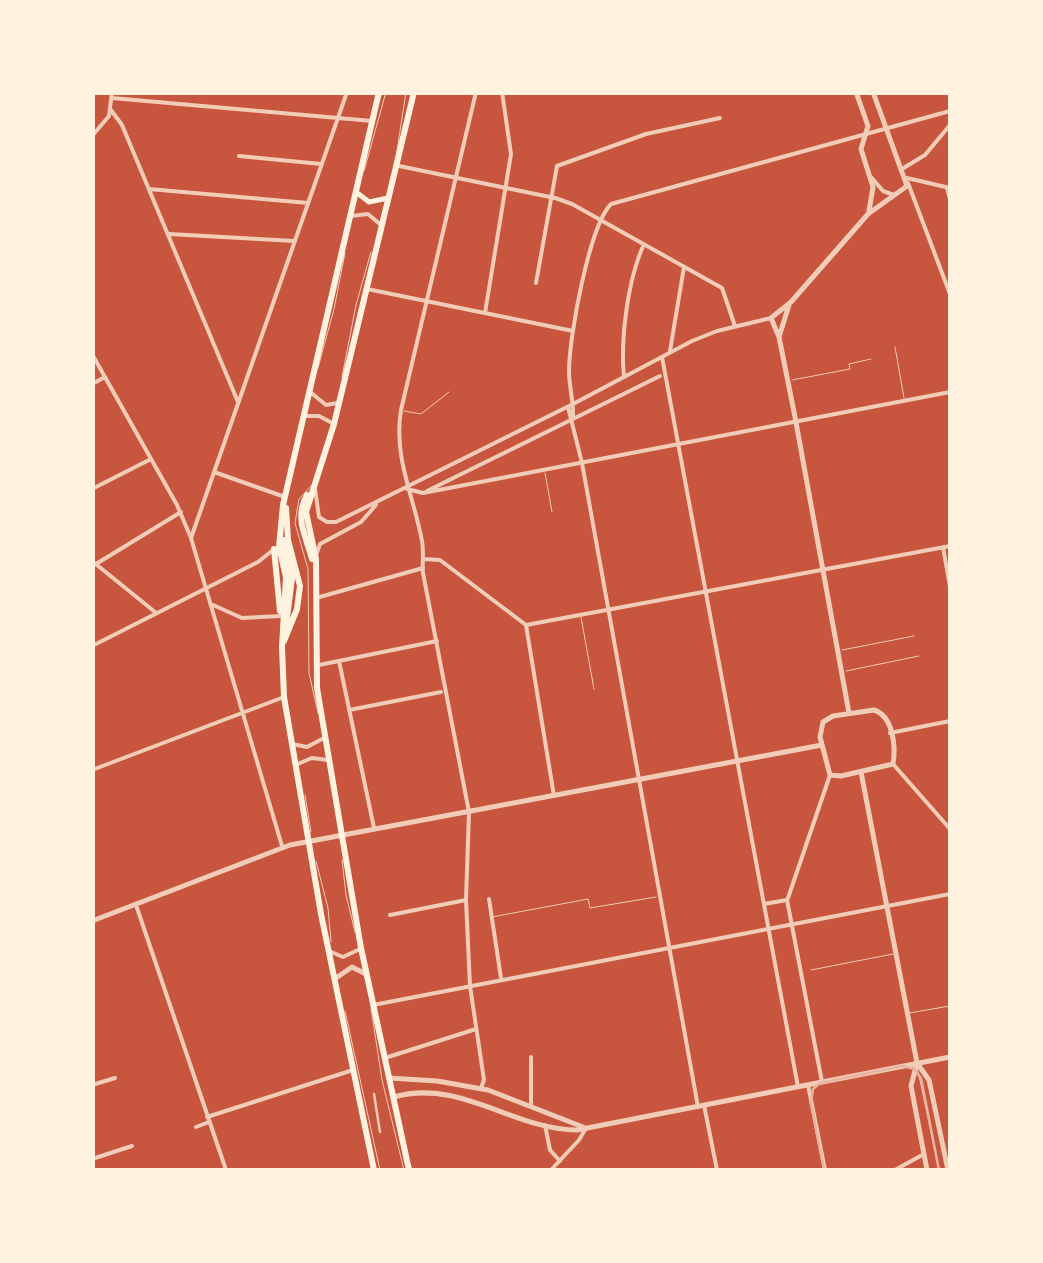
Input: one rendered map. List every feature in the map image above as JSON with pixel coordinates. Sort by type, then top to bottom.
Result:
[{"type":"main road","points":[[282,647],[286,577],[279,553],[282,511],[378,92]]},
{"type":"main road","points":[[407,1170],[366,974],[324,738],[315,666],[316,559],[306,517],[334,424],[414,92]]},
{"type":"main road","points":[[356,192],[369,202],[388,198]]},
{"type":"main road","points":[[314,484],[301,514],[314,575]]},
{"type":"main road","points":[[282,647],[300,595],[298,570],[287,538],[285,497]]},
{"type":"main road","points":[[282,511],[283,547],[292,578],[282,647]]},
{"type":"main road","points":[[279,537],[274,548],[279,577],[284,697],[339,1005],[377,1170]]},
{"type":"street","points":[[191,538],[347,92]]},
{"type":"street","points":[[476,92],[398,436],[407,489],[421,536],[422,568],[469,812],[466,900],[470,986],[484,1080],[480,1088]]},
{"type":"street","points":[[485,313],[511,151],[502,92]]},
{"type":"street","points":[[856,92],[868,124],[862,151],[873,193],[868,214]]},
{"type":"street","points":[[873,92],[950,294]]},
{"type":"street","points":[[92,136],[111,110],[112,95],[372,121]]},
{"type":"street","points":[[111,110],[122,125],[150,188],[238,402]]},
{"type":"street","points":[[717,1170],[668,948],[571,406],[569,371],[589,246],[606,208],[618,200],[950,111]]},
{"type":"street","points":[[536,282],[559,164],[646,134],[720,118]]},
{"type":"street","points":[[902,169],[925,155],[950,125]]},
{"type":"street","points":[[238,156],[322,164]]},
{"type":"street","points":[[396,165],[550,197],[600,220],[726,292],[735,326]]},
{"type":"street","points":[[869,173],[884,192],[897,195]]},
{"type":"street","points":[[907,178],[949,188],[950,199]]},
{"type":"street","points":[[314,484],[318,513],[327,522],[338,521],[571,406],[670,352],[735,326],[771,318],[868,214],[908,185],[907,178]]},
{"type":"street","points":[[150,188],[308,202]]},
{"type":"street","points":[[350,217],[368,214],[381,225]]},
{"type":"street","points":[[168,234],[294,240]]},
{"type":"street","points":[[624,378],[622,346],[644,244]]},
{"type":"street","points":[[670,352],[684,267]]},
{"type":"street","points":[[367,290],[574,331]]},
{"type":"street","points":[[779,337],[790,302]]},
{"type":"street","points":[[771,318],[788,381],[850,714]]},
{"type":"street","points":[[92,354],[181,512],[208,587],[282,847]]},
{"type":"street","points":[[662,356],[798,1087]]},
{"type":"street","points":[[423,493],[660,376]]},
{"type":"street","points":[[92,384],[106,377]]},
{"type":"street","points":[[309,391],[326,405],[339,402]]},
{"type":"street","points":[[407,489],[423,493],[950,392]]},
{"type":"street","points":[[303,416],[319,416],[334,424]]},
{"type":"street","points":[[92,489],[151,459]]},
{"type":"street","points":[[214,472],[285,497]]},
{"type":"street","points":[[316,559],[320,544],[362,522],[378,502]]},
{"type":"street","points":[[157,613],[94,563],[181,512]]},
{"type":"street","points":[[526,625],[950,546]]},
{"type":"street","points":[[943,547],[950,587]]},
{"type":"street","points":[[92,646],[264,558],[274,548]]},
{"type":"street","points":[[422,559],[440,560],[526,625],[554,796]]},
{"type":"street","points":[[314,598],[422,568]]},
{"type":"street","points":[[213,604],[242,618],[280,616]]},
{"type":"street","points":[[315,666],[436,641]]},
{"type":"street","points":[[340,661],[374,830]]},
{"type":"street","points":[[350,710],[441,692]]},
{"type":"street","points":[[92,770],[284,697]]},
{"type":"street","points":[[822,1082],[787,900],[830,774],[822,745],[823,722],[880,711],[886,716],[893,764],[950,829]]},
{"type":"street","points":[[890,733],[950,721]]},
{"type":"street","points":[[292,744],[310,746],[324,738]]},
{"type":"street","points":[[92,921],[282,847],[343,841],[374,830],[822,745]]},
{"type":"street","points":[[295,765],[312,758],[328,760]]},
{"type":"street","points":[[830,774],[862,772],[893,764]]},
{"type":"street","points":[[862,772],[917,1063],[929,1080],[948,1170]]},
{"type":"street","points":[[374,1005],[950,894]]},
{"type":"street","points":[[489,899],[502,980]]},
{"type":"street","points":[[390,914],[466,900]]},
{"type":"street","points":[[764,904],[787,900]]},
{"type":"street","points":[[136,905],[226,1170]]},
{"type":"street","points":[[329,951],[343,957],[361,946]]},
{"type":"street","points":[[335,980],[349,967],[366,974]]},
{"type":"street","points":[[385,1058],[476,1029]]},
{"type":"street","points":[[531,1057],[531,1106]]},
{"type":"street","points":[[394,1097],[441,1095],[570,1130],[950,1057]]},
{"type":"street","points":[[917,1063],[910,1086],[928,1170]]},
{"type":"street","points":[[196,1127],[353,1070]]},
{"type":"street","points":[[92,1084],[115,1078]]},
{"type":"street","points":[[390,1078],[480,1088],[586,1128]]},
{"type":"street","points":[[808,1085],[825,1170]]},
{"type":"street","points":[[374,1094],[380,1132]]},
{"type":"street","points":[[510,1114],[513,1099]]},
{"type":"street","points":[[546,1125],[550,1150],[560,1161]]},
{"type":"street","points":[[551,1170],[580,1140],[586,1128]]},
{"type":"street","points":[[943,1144],[950,1140]]},
{"type":"street","points":[[92,1159],[132,1146]]},
{"type":"street","points":[[895,1170],[924,1154]]},
{"type":"lane","points":[[358,181],[366,166],[386,92]]},
{"type":"lane","points":[[396,165],[406,92]]},
{"type":"lane","points":[[341,390],[356,305],[372,251],[377,246]]},
{"type":"lane","points":[[895,347],[904,401]]},
{"type":"lane","points":[[788,381],[850,369],[849,364],[871,360]]},
{"type":"lane","points":[[401,410],[421,414],[449,392]]},
{"type":"lane","points":[[544,470],[552,512]]},
{"type":"lane","points":[[314,484],[299,498],[294,523],[308,568],[308,673],[322,721]]},
{"type":"lane","points":[[580,614],[594,689]]},
{"type":"lane","points":[[839,651],[914,636]]},
{"type":"lane","points":[[842,672],[919,656]]},
{"type":"lane","points":[[492,918],[588,899],[590,908],[659,896]]},
{"type":"lane","points":[[812,970],[896,953]]},
{"type":"lane","points":[[371,995],[382,1080],[407,1170]]},
{"type":"lane","points":[[339,1005],[346,1013],[377,1170]]},
{"type":"lane","points":[[908,1014],[950,1006]]},
{"type":"lane","points":[[917,1063],[939,1170]]},
{"type":"tram line","points":[[824,1170],[811,1103],[813,1089],[820,1083],[903,1066],[914,1069],[921,1078],[939,1170]]}]
